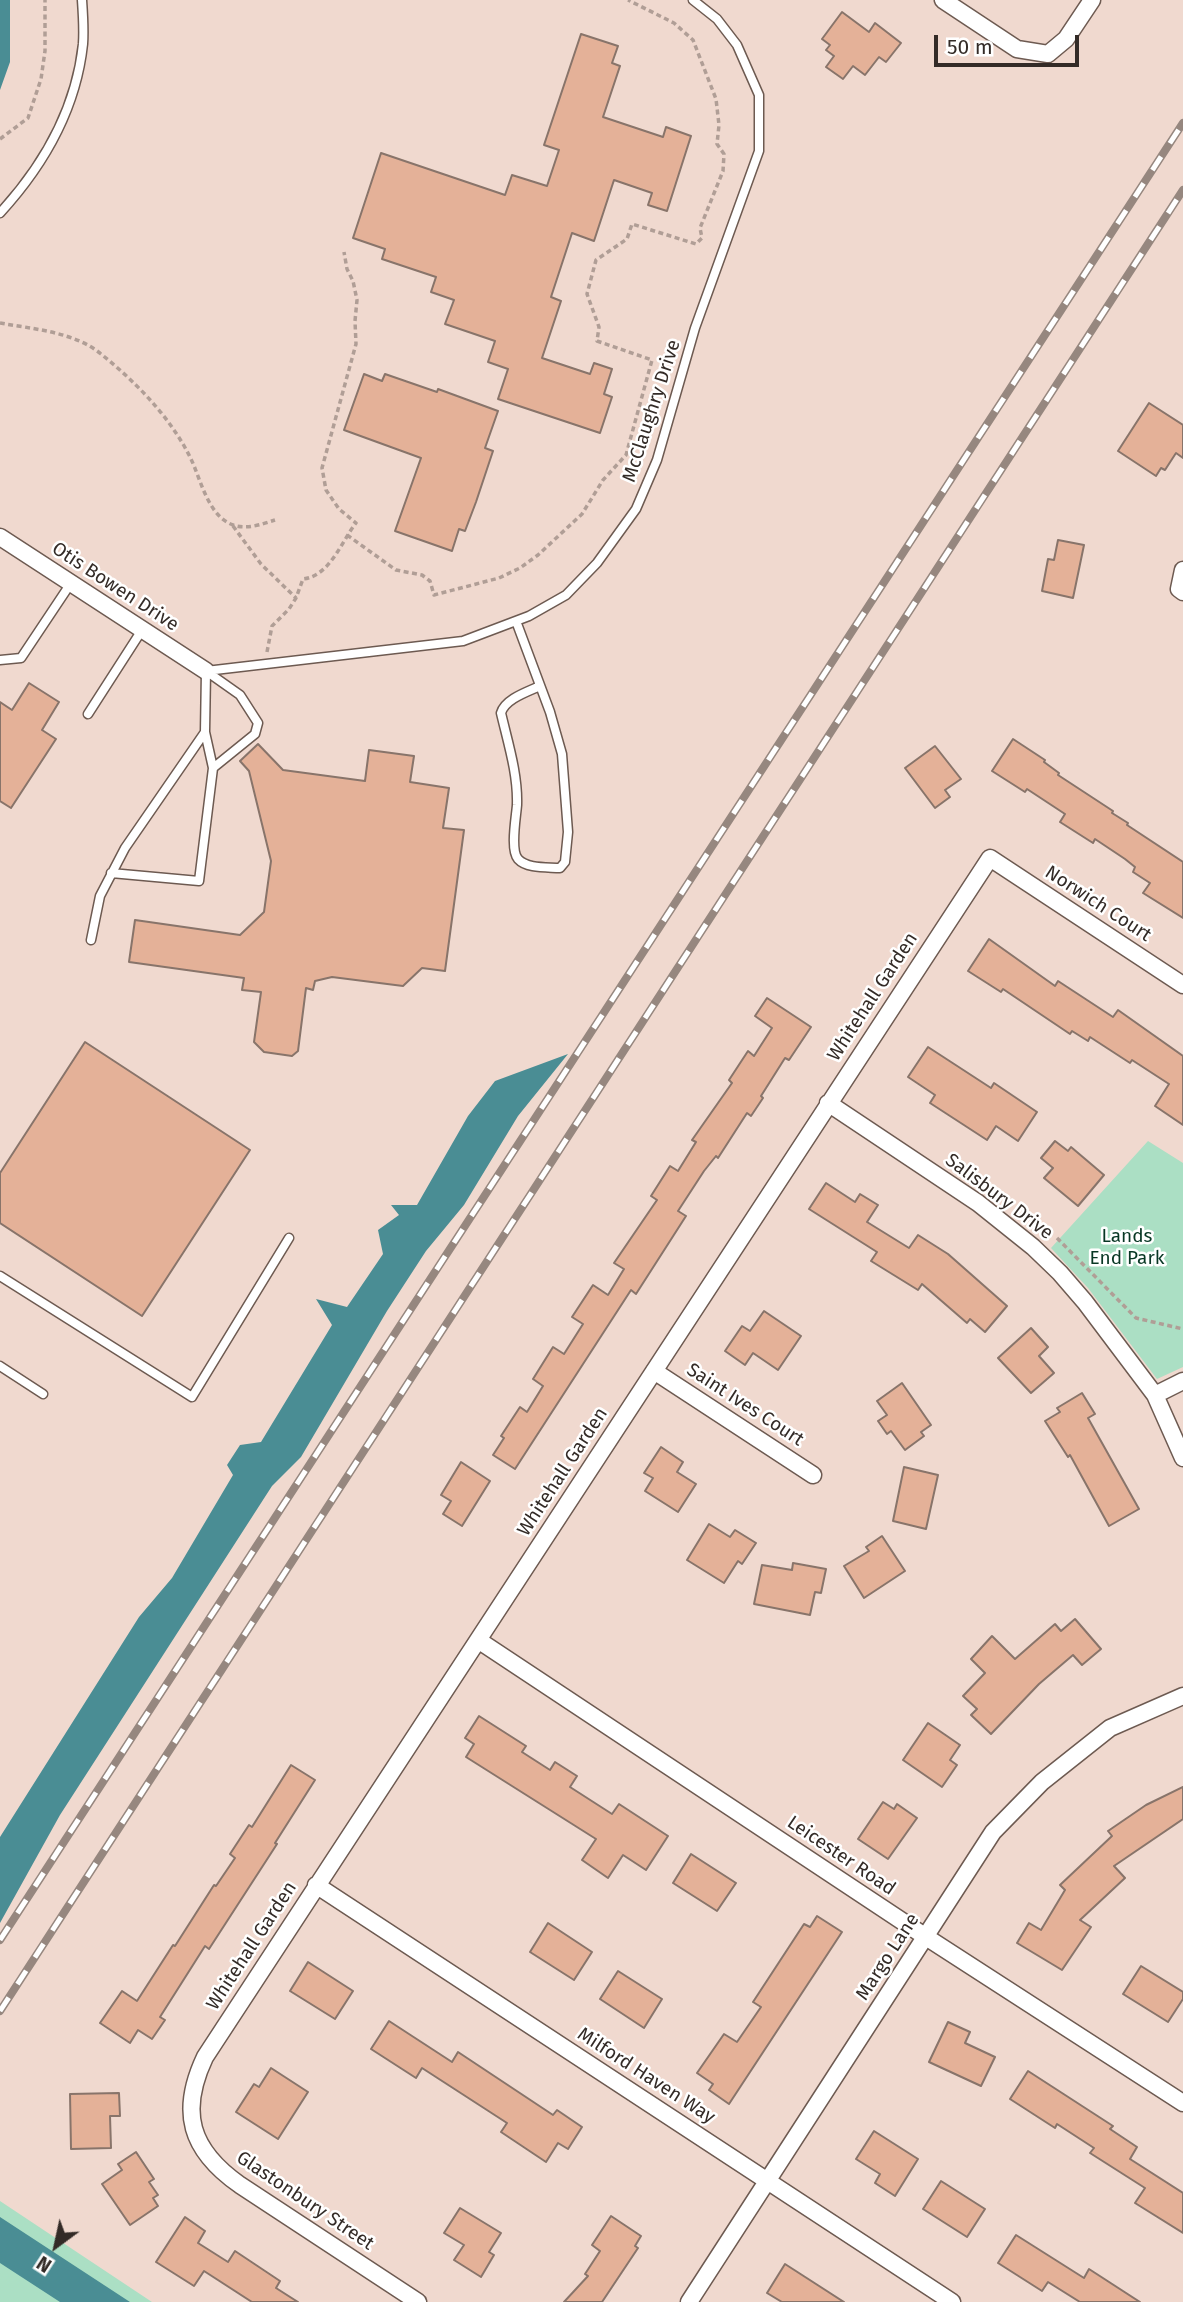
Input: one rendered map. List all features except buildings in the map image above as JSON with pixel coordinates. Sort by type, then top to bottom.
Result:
[{"type":"street","points":[[943,0],[1017,49],[1048,54],[1066,39],[1092,0]]},
{"type":"street","name":"Otis Bowen Drive","points":[[0,537],[206,671]]},
{"type":"street","points":[[1181,591],[1183,570]]},
{"type":"street","name":"Norwich Court","points":[[990,858],[1183,985]]},
{"type":"street","name":"Whitehall Garden","points":[[191,2116],[190,2099],[194,2079],[205,2057],[990,858]]},
{"type":"street","name":"Salisbury Drive","points":[[828,1103],[978,1203],[1033,1247],[1085,1302],[1155,1395],[1183,1458]]},
{"type":"street","name":"Saint Ives Court","points":[[654,1371],[813,1475]]},
{"type":"street","points":[[1155,1395],[1183,1381]]},
{"type":"street","name":"Leicester Road","points":[[478,1640],[1183,2104]]},
{"type":"street","name":"Margo Lane","points":[[689,2302],[993,1832],[1042,1782],[1110,1728],[1183,1696]]},
{"type":"street","name":"Milford Haven Way","points":[[316,1885],[952,2302]]},
{"type":"street","name":"Glastonbury Street","points":[[191,2116],[203,2150],[227,2176],[418,2302]]},
{"type":"lane","points":[[0,213],[35,169],[60,129],[74,93],[83,42],[82,0]]},
{"type":"lane","name":"McClaughry Drive","points":[[206,671],[463,641],[516,621],[566,595],[597,563],[636,509],[657,460],[695,328],[759,151],[759,95],[737,44],[717,19],[694,0]]},
{"type":"lane","points":[[0,660],[21,658],[71,583]]},
{"type":"lane","points":[[516,621],[551,712],[562,754],[568,832],[565,862],[560,868],[528,865],[520,861],[514,852],[517,799],[514,766],[501,713],[502,708],[509,702],[540,686]]},
{"type":"lane","points":[[88,715],[142,630]]},
{"type":"lane","points":[[111,873],[200,881],[213,768],[205,732],[206,671]]},
{"type":"lane","points":[[206,671],[240,695],[258,723],[256,734],[213,768]]},
{"type":"lane","points":[[91,940],[100,896],[111,873],[125,848],[205,732]]},
{"type":"lane","points":[[0,1276],[192,1397],[289,1238]]},
{"type":"lane","points":[[0,1366],[43,1394]]},
{"type":"path","points":[[0,139],[28,118],[38,88],[45,51],[45,0]]},
{"type":"path","points":[[346,535],[396,570],[422,575],[430,581],[434,595],[499,578],[538,555],[582,514],[603,480],[626,455],[652,360],[597,341],[599,327],[587,294],[596,260],[627,239],[632,224],[696,244],[702,238],[700,228],[723,171],[724,154],[717,144],[719,125],[716,99],[693,40],[674,23],[628,0]]},
{"type":"path","points":[[264,665],[272,626],[283,617],[296,598],[303,579],[313,578],[323,572],[356,523],[339,509],[326,489],[322,468],[356,344],[358,300],[353,281],[346,269],[344,252]]},
{"type":"path","points":[[0,323],[54,334],[86,344],[100,353],[160,410],[190,457],[217,512],[232,525],[261,564],[296,598]]},
{"type":"path","points":[[232,525],[255,526],[275,520]]},
{"type":"path","points":[[1057,1238],[1136,1318],[1183,1329]]},
{"type":"green space","name":"Lands End Park","points":[[1148,1141],[1183,1163],[1183,1367],[1157,1379],[1088,1288],[1051,1248]]},
{"type":"green space","points":[[0,2201],[152,2302],[0,2302]]},
{"type":"water","points":[[0,0],[10,0],[10,62],[0,90]]},
{"type":"water","points":[[568,1054],[518,1116],[464,1205],[426,1251],[387,1311],[301,1457],[272,1486],[60,1815],[0,1923],[0,1837],[139,1617],[172,1578],[233,1475],[227,1465],[240,1445],[261,1442],[332,1325],[316,1299],[347,1307],[383,1254],[378,1230],[399,1215],[391,1205],[417,1205],[468,1116],[495,1081]]},
{"type":"water","points":[[0,2217],[130,2302],[60,2302],[0,2263]]},
{"type":"railway","points":[[0,1940],[1183,123]]},
{"type":"railway","points":[[0,2011],[1183,190]]}]
